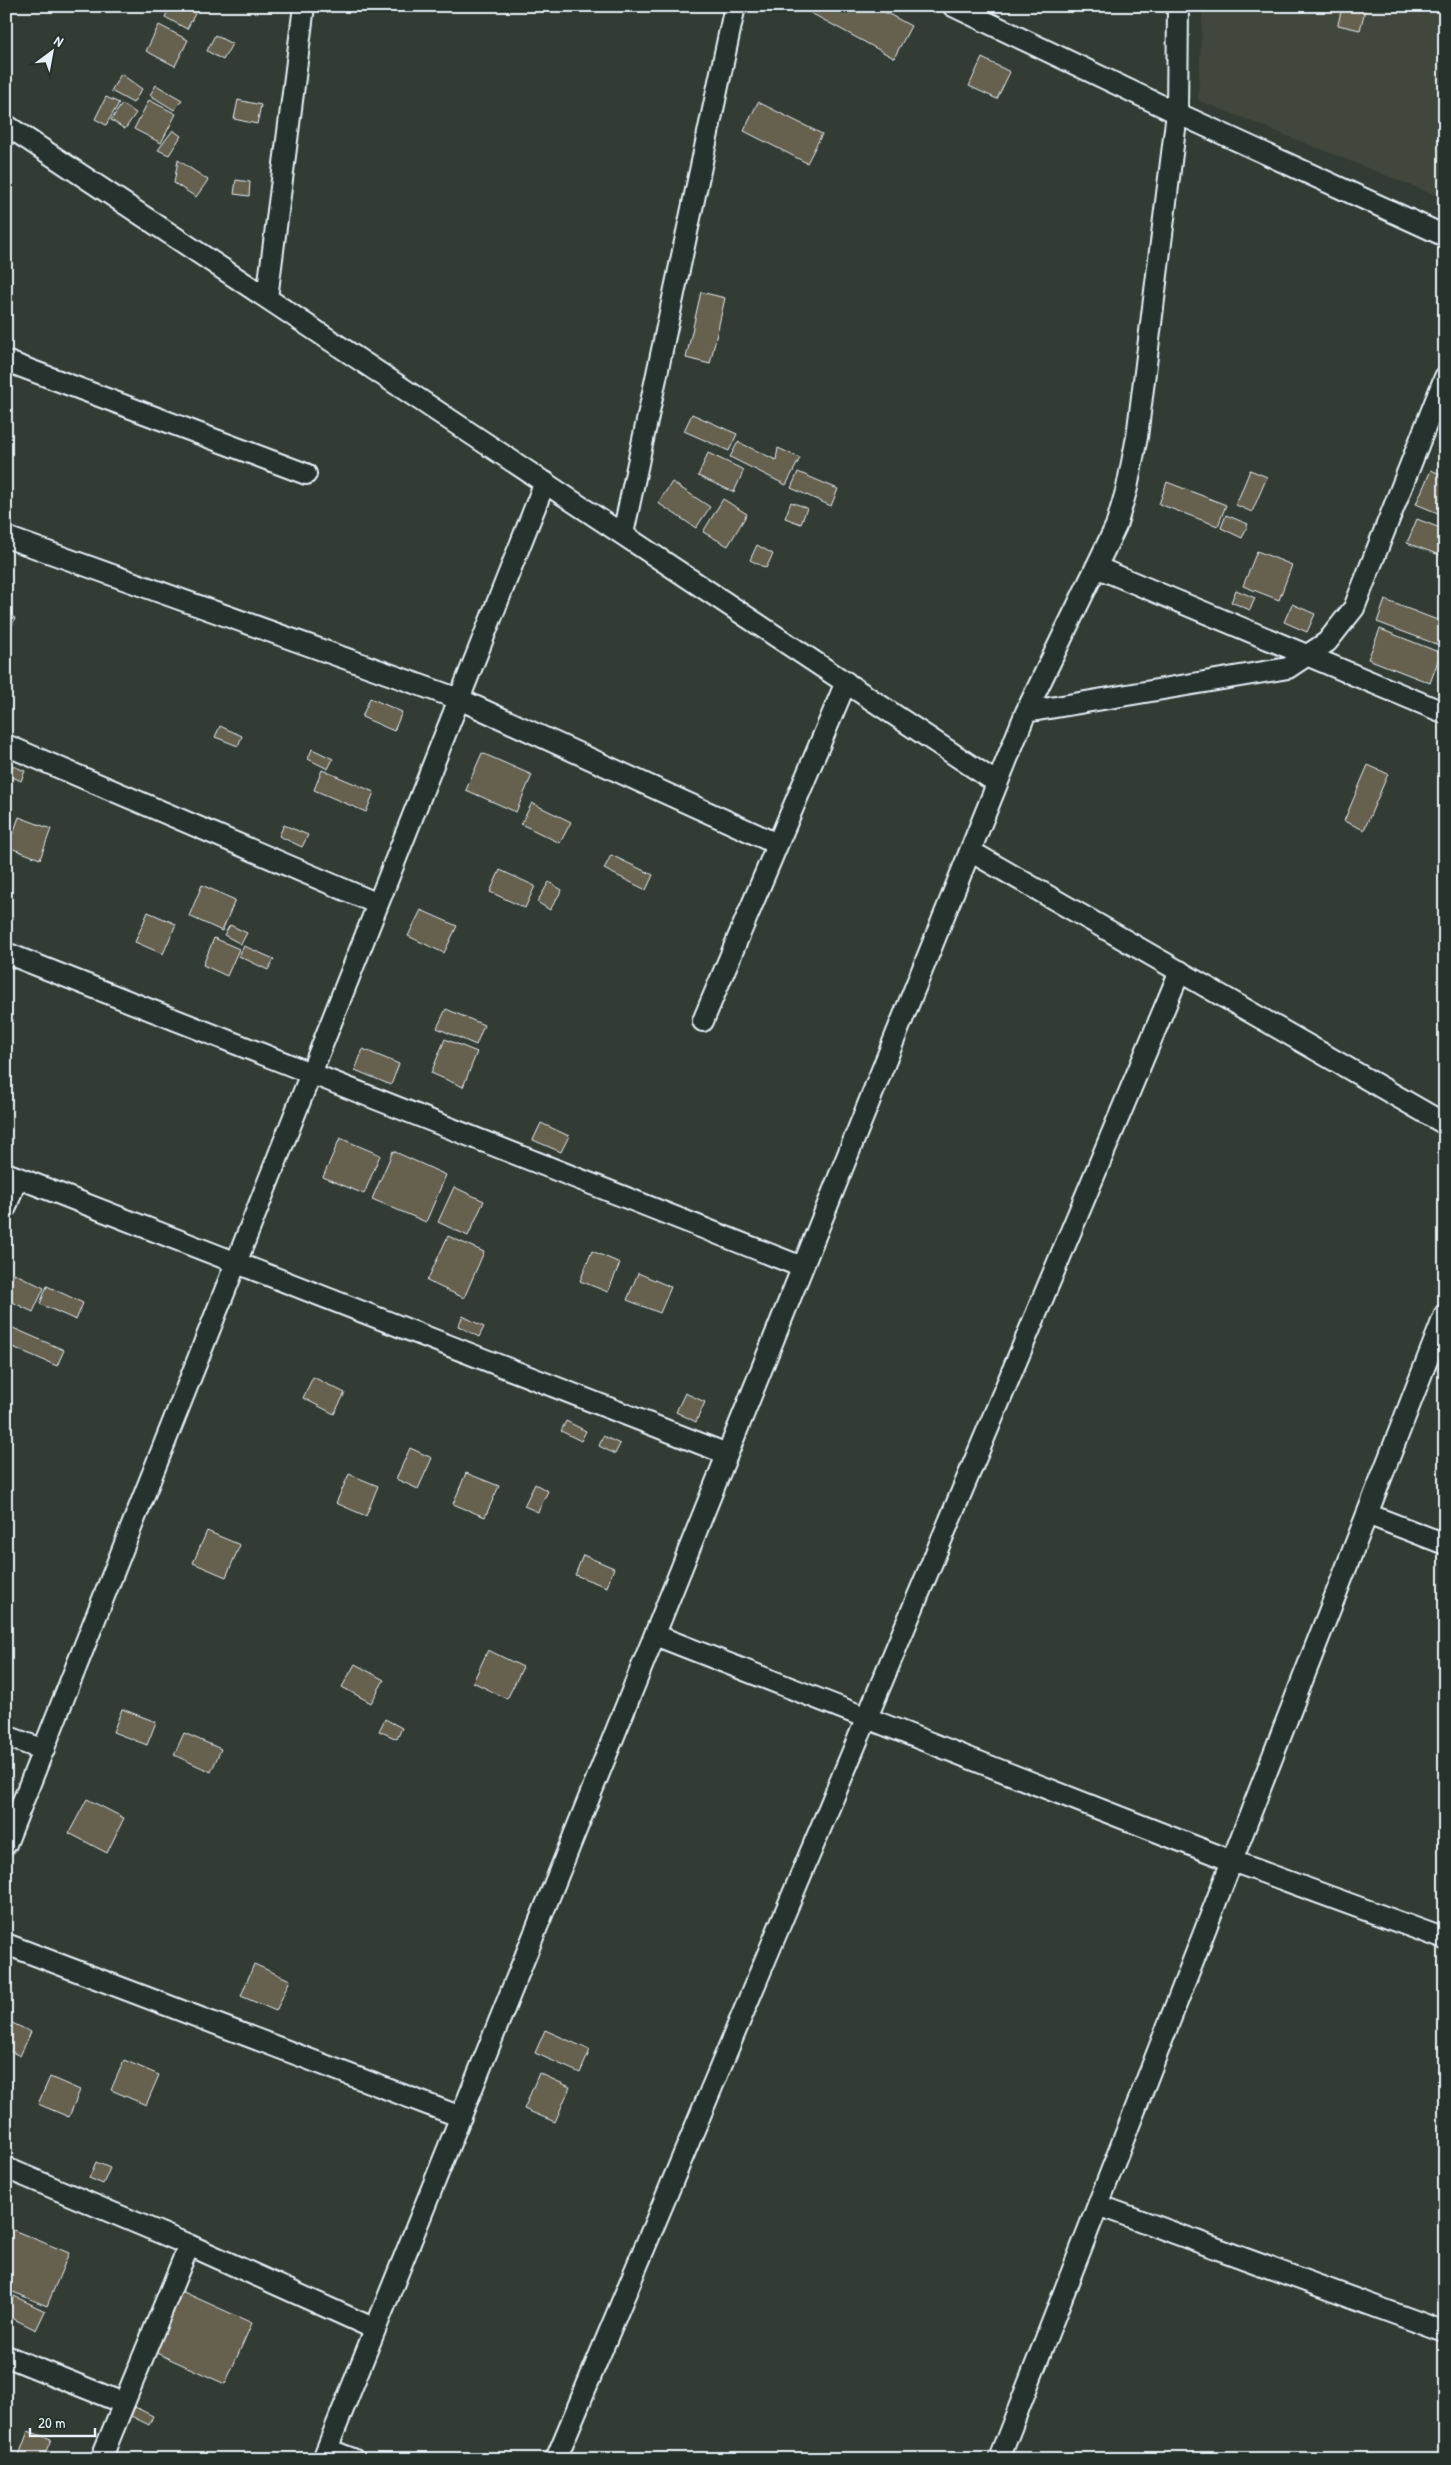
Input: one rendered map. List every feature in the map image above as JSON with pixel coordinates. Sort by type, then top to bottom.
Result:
[{"type":"street","points":[[267,298],[304,6]]},
{"type":"street","points":[[623,534],[736,6]]},
{"type":"street","points":[[953,6],[1177,113],[1445,236]]},
{"type":"street","points":[[353,2459],[325,2454],[1026,712],[1116,526],[1137,437],[1177,113],[1178,6]]},
{"type":"street","points":[[6,125],[998,783]]},
{"type":"street","points":[[6,361],[306,474]]},
{"type":"street","points":[[1026,712],[1288,668],[1327,642],[1354,608],[1445,377]]},
{"type":"street","points":[[6,1844],[545,482]]},
{"type":"street","points":[[6,537],[459,699],[777,844]]},
{"type":"street","points":[[1096,567],[1445,713]]},
{"type":"street","points":[[703,1021],[846,682]]},
{"type":"street","points":[[6,745],[378,904]]},
{"type":"street","points":[[970,851],[1445,1124]]},
{"type":"street","points":[[6,953],[802,1267]]},
{"type":"street","points":[[556,2459],[1180,971]]},
{"type":"street","points":[[6,1207],[12,1175],[727,1454]]},
{"type":"street","points":[[999,2459],[1445,1314]]},
{"type":"street","points":[[1367,1514],[1445,1544]]},
{"type":"street","points":[[655,1635],[1232,1861],[1445,1939]]},
{"type":"street","points":[[6,1736],[44,1750]]},
{"type":"street","points":[[6,1944],[460,2117]]},
{"type":"street","points":[[6,2168],[189,2245],[376,2329]]},
{"type":"street","points":[[1098,2205],[1445,2332]]},
{"type":"street","points":[[101,2459],[189,2245]]},
{"type":"street","points":[[6,2356],[123,2403]]},
{"type":"shaded area","points":[[1203,6],[1445,6],[1445,199],[1198,100]]},
{"type":"building","points":[[170,6],[199,6],[187,29],[165,17]]},
{"type":"building","points":[[798,6],[874,6],[911,26],[894,58]]},
{"type":"building","points":[[1342,6],[1366,6],[1360,30],[1338,25]]},
{"type":"building","points":[[159,25],[188,40],[175,66],[146,51]]},
{"type":"building","points":[[215,35],[232,44],[223,60],[207,51]]},
{"type":"building","points":[[982,58],[1010,72],[997,99],[969,86]]},
{"type":"building","points":[[121,74],[142,89],[133,103],[111,91]]},
{"type":"building","points":[[156,85],[182,100],[174,110],[150,95]]},
{"type":"building","points":[[106,97],[119,103],[106,125],[95,119]]},
{"type":"building","points":[[149,100],[176,114],[161,143],[134,129]]},
{"type":"building","points":[[238,100],[261,105],[257,124],[234,119]]},
{"type":"building","points":[[758,102],[822,134],[807,163],[744,131]]},
{"type":"building","points":[[122,104],[136,113],[125,129],[111,120]]},
{"type":"building","points":[[173,130],[181,136],[169,155],[158,150]]},
{"type":"building","points":[[178,160],[208,180],[196,197],[174,183]]},
{"type":"building","points":[[236,180],[250,182],[249,196],[234,194]]},
{"type":"building","points":[[701,292],[725,298],[710,364],[686,358]]},
{"type":"building","points":[[692,414],[737,434],[729,451],[684,431]]},
{"type":"building","points":[[738,442],[776,460],[778,448],[800,458],[786,485],[730,457]]},
{"type":"building","points":[[708,453],[744,470],[734,492],[698,476]]},
{"type":"building","points":[[1250,470],[1267,477],[1252,512],[1236,505]]},
{"type":"building","points":[[1431,470],[1445,476],[1445,516],[1416,504]]},
{"type":"building","points":[[798,472],[838,489],[831,506],[791,488]]},
{"type":"building","points":[[672,482],[710,507],[696,528],[658,503]]},
{"type":"building","points":[[1167,482],[1226,505],[1218,526],[1159,504]]},
{"type":"building","points":[[723,499],[747,514],[728,546],[703,532]]},
{"type":"building","points":[[791,502],[807,508],[801,524],[785,518]]},
{"type":"building","points":[[1226,515],[1248,524],[1242,538],[1221,528]]},
{"type":"building","points":[[1417,519],[1445,530],[1445,557],[1407,543]]},
{"type":"building","points":[[757,545],[773,554],[766,568],[750,560]]},
{"type":"building","points":[[1257,551],[1292,565],[1279,600],[1243,586]]},
{"type":"building","points":[[1236,590],[1255,598],[1250,610],[1231,602]]},
{"type":"building","points":[[1385,600],[1445,623],[1444,647],[1377,622]]},
{"type":"building","points":[[1292,604],[1315,614],[1307,632],[1284,622]]},
{"type":"building","points":[[6,615],[15,618],[7,639],[6,638]]},
{"type":"building","points":[[1380,629],[1441,653],[1430,683],[1368,659]]},
{"type":"building","points":[[370,698],[402,712],[394,731],[362,717]]},
{"type":"building","points":[[220,726],[242,736],[238,746],[215,737]]},
{"type":"building","points":[[312,749],[333,759],[328,769],[308,759]]},
{"type":"building","points":[[482,753],[532,775],[516,812],[466,790]]},
{"type":"building","points":[[6,763],[25,771],[21,781],[6,774]]},
{"type":"building","points":[[1368,765],[1388,774],[1364,830],[1344,821]]},
{"type":"building","points":[[322,770],[374,792],[366,812],[314,790]]},
{"type":"building","points":[[532,803],[571,822],[560,843],[521,824]]},
{"type":"building","points":[[19,817],[51,829],[40,859],[8,847]]},
{"type":"building","points":[[284,825],[308,835],[302,847],[279,836]]},
{"type":"building","points":[[611,855],[653,875],[646,890],[604,869]]},
{"type":"building","points":[[500,870],[535,886],[525,908],[490,892]]},
{"type":"building","points":[[549,882],[562,890],[550,910],[537,902]]},
{"type":"building","points":[[202,885],[235,900],[222,931],[189,916]]},
{"type":"building","points":[[421,910],[457,926],[444,953],[408,936]]},
{"type":"building","points":[[148,912],[176,924],[163,954],[135,942]]},
{"type":"building","points":[[230,925],[247,933],[241,944],[224,935]]},
{"type":"building","points":[[214,938],[239,949],[227,976],[203,965]]},
{"type":"building","points":[[244,946],[274,959],[268,970],[239,956]]},
{"type":"building","points":[[446,1009],[484,1025],[476,1045],[437,1028]]},
{"type":"building","points":[[445,1039],[477,1052],[463,1087],[431,1073]]},
{"type":"building","points":[[363,1049],[399,1064],[391,1085],[355,1070]]},
{"type":"building","points":[[541,1123],[569,1136],[561,1152],[533,1140]]},
{"type":"building","points":[[340,1138],[380,1155],[364,1194],[323,1177]]},
{"type":"building","points":[[393,1151],[446,1175],[426,1222],[372,1199]]},
{"type":"building","points":[[454,1187],[484,1201],[468,1236],[438,1222]]},
{"type":"building","points":[[448,1236],[484,1252],[464,1298],[427,1281]]},
{"type":"building","points":[[592,1251],[620,1263],[608,1292],[580,1281]]},
{"type":"building","points":[[14,1273],[44,1288],[33,1312],[6,1299],[6,1289]]},
{"type":"building","points":[[638,1273],[671,1287],[660,1313],[627,1300]]},
{"type":"building","points":[[47,1286],[83,1303],[76,1320],[40,1304]]},
{"type":"building","points":[[463,1316],[484,1327],[479,1337],[458,1326]]},
{"type":"building","points":[[6,1325],[64,1350],[57,1366],[6,1344]]},
{"type":"building","points":[[313,1377],[345,1393],[334,1414],[303,1398]]},
{"type":"building","points":[[685,1393],[705,1402],[696,1422],[676,1412]]},
{"type":"building","points":[[566,1421],[586,1431],[581,1441],[561,1431]]},
{"type":"building","points":[[603,1436],[620,1444],[615,1454],[599,1446]]},
{"type":"building","points":[[410,1448],[432,1458],[418,1489],[396,1479]]},
{"type":"building","points":[[466,1473],[499,1486],[485,1517],[453,1504]]},
{"type":"building","points":[[349,1474],[378,1486],[366,1516],[336,1503]]},
{"type":"building","points":[[535,1484],[548,1491],[538,1512],[524,1506]]},
{"type":"building","points":[[207,1531],[240,1545],[226,1577],[193,1563]]},
{"type":"building","points":[[583,1555],[614,1568],[607,1587],[575,1575]]},
{"type":"building","points":[[488,1650],[523,1667],[507,1699],[473,1682]]},
{"type":"building","points":[[355,1664],[384,1680],[371,1703],[342,1687]]},
{"type":"building","points":[[122,1709],[156,1722],[147,1745],[113,1732]]},
{"type":"building","points":[[385,1719],[402,1728],[397,1739],[379,1731]]},
{"type":"building","points":[[184,1733],[221,1749],[211,1772],[174,1755]]},
{"type":"building","points":[[87,1799],[124,1818],[107,1853],[69,1833]]},
{"type":"building","points":[[254,1964],[290,1980],[276,2011],[241,1996]]},
{"type":"building","points":[[6,2020],[31,2032],[20,2056],[6,2049]]},
{"type":"building","points":[[545,2030],[590,2050],[580,2073],[535,2053]]},
{"type":"building","points":[[124,2060],[159,2075],[146,2105],[111,2090]]},
{"type":"building","points":[[539,2073],[570,2087],[555,2122],[524,2109]]},
{"type":"building","points":[[50,2077],[80,2090],[69,2117],[38,2104]]},
{"type":"building","points":[[96,2162],[110,2168],[103,2184],[89,2178]]},
{"type":"building","points":[[6,2227],[69,2253],[47,2306],[6,2289]]},
{"type":"building","points":[[179,2290],[252,2323],[225,2384],[152,2351]]},
{"type":"building","points":[[14,2296],[45,2311],[36,2330],[6,2315]]},
{"type":"building","points":[[135,2407],[153,2416],[149,2425],[131,2416]]},
{"type":"building","points":[[28,2431],[51,2439],[43,2459],[18,2458]]}]
